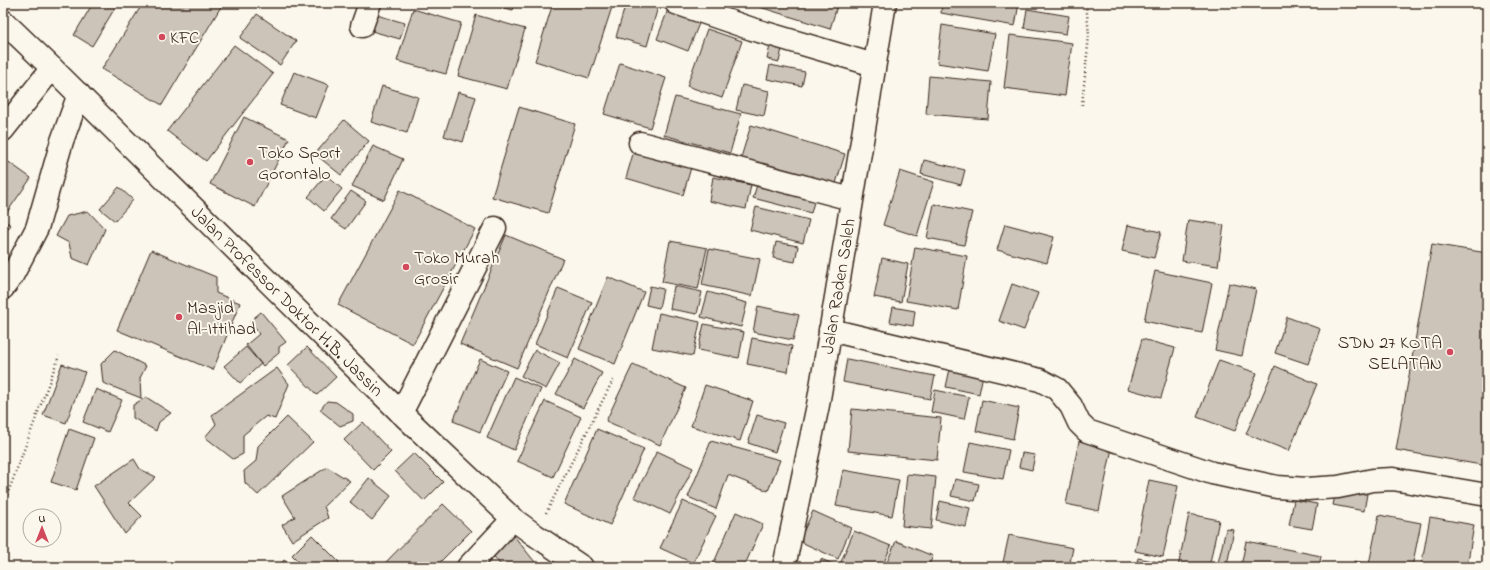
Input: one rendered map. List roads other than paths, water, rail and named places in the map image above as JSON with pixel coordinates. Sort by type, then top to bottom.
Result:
[{"type":"main road","points":[[362,26],[370,3]]},
{"type":"main road","points":[[676,3],[752,29],[874,65]]},
{"type":"main road","name":"Jalan Raden Saleh","points":[[784,567],[818,405],[885,3]]},
{"type":"main road","name":"Jalan Professor Doktor H.B. Jassin","points":[[3,21],[79,94],[401,413],[513,519],[582,567]]},
{"type":"main road","points":[[3,130],[52,68]]},
{"type":"main road","points":[[3,288],[12,276],[37,228],[62,141],[79,94]]},
{"type":"main road","points":[[640,143],[852,199]]},
{"type":"main road","points":[[401,413],[495,228]]},
{"type":"main road","points":[[830,330],[1040,380],[1057,389],[1071,406],[1079,423],[1087,431],[1212,473],[1277,487],[1307,489],[1338,486],[1373,480],[1393,479],[1487,495]]},
{"type":"main road","points":[[468,567],[513,519]]},
{"type":"place","name":"KFC","points":[[162,37]]},
{"type":"place","name":"Toko Sport Gorontalo","points":[[250,162]]},
{"type":"place","name":"Toko Murah Grosir","points":[[406,267]]},
{"type":"place","name":"Masjid Al-Ittihad","points":[[179,317]]},
{"type":"place","name":"SDN 27 KOTA SELATAN","points":[[1450,352]]}]
